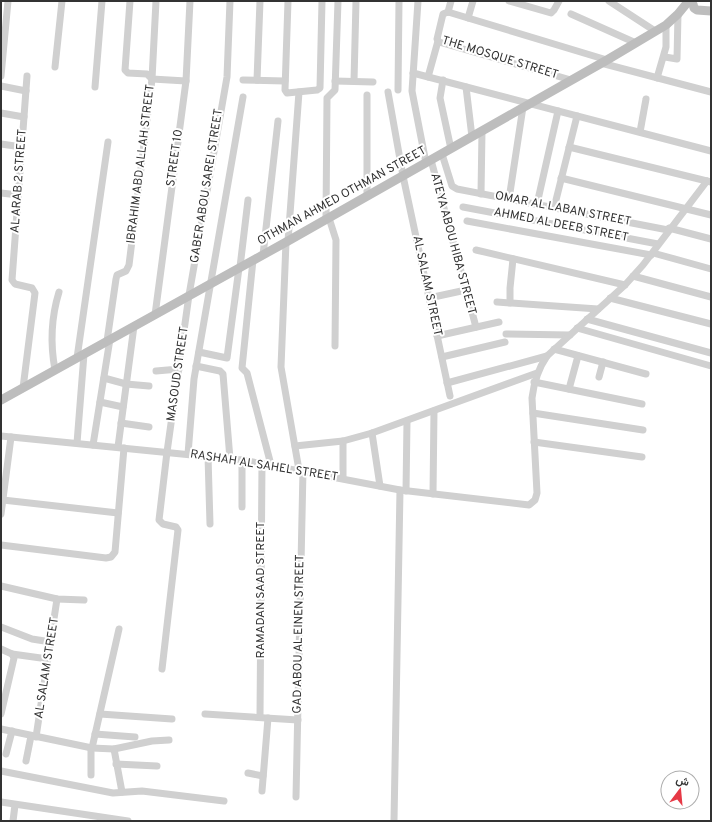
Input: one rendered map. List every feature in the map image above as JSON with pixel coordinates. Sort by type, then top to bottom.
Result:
[{"type":"street","points":[[1,76],[8,1]]},
{"type":"street","points":[[55,67],[62,1]]},
{"type":"street","points":[[96,87],[102,1]]},
{"type":"street","name":"IBRAHIM ABD ALLAH STREET","points":[[93,445],[104,378],[116,279],[117,275],[126,271],[129,266],[152,80],[147,74],[128,73],[126,71],[130,1]]},
{"type":"street","points":[[156,1],[152,80],[186,81]]},
{"type":"street","name":"STREET 10","points":[[155,315],[186,81],[190,1]]},
{"type":"street","name":"GABER ABOU SAREI STREET","points":[[189,295],[226,77],[230,1]]},
{"type":"street","points":[[257,80],[260,1]]},
{"type":"street","points":[[288,1],[285,90],[289,93],[317,90],[320,87],[322,1]]},
{"type":"street","points":[[335,346],[336,240],[328,219],[327,98],[335,90],[338,1]]},
{"type":"street","points":[[354,81],[356,1]]},
{"type":"street","points":[[398,90],[399,1]]},
{"type":"street","name":"ATEYA ABOU HIBA STREET","points":[[418,1],[412,91],[429,161],[476,327]]},
{"type":"street","points":[[451,1],[448,12],[604,62],[711,92]]},
{"type":"street","points":[[468,18],[472,1]]},
{"type":"street","points":[[509,1],[526,3],[549,12],[554,10],[560,1]]},
{"type":"street","points":[[609,1],[655,31]]},
{"type":"street","points":[[689,2],[697,10],[711,11]]},
{"type":"street","name":"OTHMAN AHMED OTHMAN STREET","points":[[1,400],[287,242],[604,62],[666,25],[689,2]]},
{"type":"street","name":"THE MOSQUE STREET","points":[[448,12],[443,14],[438,41],[571,80]]},
{"type":"street","points":[[571,14],[636,43]]},
{"type":"street","points":[[665,57],[677,59],[678,14]]},
{"type":"street","points":[[657,78],[665,57],[667,37],[666,25]]},
{"type":"street","points":[[428,77],[438,41]]},
{"type":"street","points":[[413,73],[443,80],[526,105],[558,111],[711,151]]},
{"type":"street","name":"AL ARAB 2 STREET","points":[[23,388],[35,293],[30,287],[15,284],[12,280],[27,76]]},
{"type":"street","points":[[242,80],[285,81]]},
{"type":"street","points":[[443,80],[440,98],[451,149]]},
{"type":"street","points":[[335,81],[373,82]]},
{"type":"street","points":[[1,86],[26,91]]},
{"type":"street","points":[[466,87],[472,137]]},
{"type":"street","name":"GAD ABOU AL EINEN STREET","points":[[296,797],[301,470],[295,446],[281,367],[287,242],[299,92]]},
{"type":"street","name":"AL SALAM STREET","points":[[388,92],[403,176],[450,396]]},
{"type":"street","points":[[367,95],[368,196]]},
{"type":"street","points":[[188,454],[196,366],[212,283],[243,97]]},
{"type":"street","points":[[640,132],[646,99]]},
{"type":"street","points":[[509,199],[526,105]]},
{"type":"street","points":[[537,204],[558,111]]},
{"type":"street","points":[[1,113],[24,117]]},
{"type":"street","points":[[554,208],[577,116]]},
{"type":"street","points":[[263,255],[278,121]]},
{"type":"street","points":[[481,194],[482,131]]},
{"type":"street","points":[[77,443],[80,356],[108,142]]},
{"type":"street","points":[[1,144],[22,148]]},
{"type":"street","points":[[570,146],[709,181],[685,208],[652,254],[633,276],[547,356],[537,373],[534,382],[534,442],[642,458]]},
{"type":"street","name":"OMAR AL LABAN STREET","points":[[442,154],[452,186],[457,189],[669,229],[711,239]]},
{"type":"street","points":[[562,178],[711,215]]},
{"type":"street","points":[[1,192],[18,195]]},
{"type":"street","points":[[199,352],[225,359],[227,358],[248,200]]},
{"type":"street","name":"AHMED AL DEEB STREET","points":[[463,207],[658,244]]},
{"type":"street","points":[[467,221],[652,254],[711,269]]},
{"type":"street","points":[[476,250],[625,284]]},
{"type":"street","points":[[510,303],[510,280],[513,259]]},
{"type":"street","points":[[253,260],[242,367],[247,373],[271,465]]},
{"type":"street","points":[[633,276],[711,297]]},
{"type":"street","points":[[429,298],[466,290]]},
{"type":"street","points":[[55,370],[51,339],[54,307],[59,292]]},
{"type":"street","name":"MASOUD STREET","points":[[162,669],[178,530],[176,527],[163,524],[159,520],[166,452],[189,295]]},
{"type":"street","points":[[610,298],[711,324]]},
{"type":"street","points":[[497,302],[598,309]]},
{"type":"street","points":[[587,319],[711,353]]},
{"type":"street","points":[[437,336],[499,322]]},
{"type":"street","points":[[1,545],[106,558],[111,557],[115,552],[121,423],[134,326]]},
{"type":"street","points":[[578,328],[711,366]]},
{"type":"street","points":[[506,334],[570,335]]},
{"type":"street","points":[[442,357],[505,342]]},
{"type":"street","points":[[554,349],[646,374]]},
{"type":"street","points":[[447,383],[547,356]]},
{"type":"street","points":[[568,389],[578,356]]},
{"type":"street","points":[[599,377],[603,362]]},
{"type":"street","points":[[196,366],[218,370],[223,374],[230,459]]},
{"type":"street","points":[[156,371],[179,370]]},
{"type":"street","points":[[295,446],[343,441],[372,433],[537,373]]},
{"type":"street","points":[[104,378],[126,384],[149,386]]},
{"type":"street","points":[[534,382],[642,404]]},
{"type":"street","points":[[100,402],[123,407]]},
{"type":"street","points":[[433,494],[434,411]]},
{"type":"street","points":[[533,413],[643,430]]},
{"type":"street","points":[[394,821],[403,490],[407,421]]},
{"type":"street","points":[[121,423],[149,427]]},
{"type":"street","points":[[372,433],[380,486]]},
{"type":"street","name":"RASHAH AL SAHEL STREET","points":[[1,436],[242,460],[403,490],[526,506],[532,503],[536,497],[534,442]]},
{"type":"street","points":[[1,514],[11,437]]},
{"type":"street","points":[[343,441],[343,478]]},
{"type":"street","points":[[208,456],[210,524]]},
{"type":"street","points":[[242,460],[242,507]]},
{"type":"street","name":"RAMADAN SAAD STREET","points":[[262,463],[264,718],[262,791]]},
{"type":"street","points":[[3,500],[118,513]]},
{"type":"street","points":[[1,586],[57,599],[84,600]]},
{"type":"street","name":"AL SALAM STREET","points":[[26,761],[34,737],[57,599]]},
{"type":"street","points":[[1,627],[32,639],[51,642]]},
{"type":"street","points":[[91,775],[92,748],[119,629]]},
{"type":"street","points":[[1,649],[12,654],[48,659]]},
{"type":"street","points":[[1,714],[4,691],[14,660],[12,654]]},
{"type":"street","points":[[100,714],[172,719]]},
{"type":"street","points":[[205,714],[298,720]]},
{"type":"street","points":[[1,729],[92,748],[114,749],[152,741],[169,740]]},
{"type":"street","points":[[6,754],[12,731]]},
{"type":"street","points":[[95,734],[135,737]]},
{"type":"street","points":[[114,749],[122,792]]},
{"type":"street","points":[[116,764],[157,766]]},
{"type":"street","points":[[1,770],[113,792],[142,791],[224,801]]},
{"type":"street","points":[[248,774],[263,776]]},
{"type":"street","points":[[1,802],[128,821]]},
{"type":"street","points":[[13,821],[15,804]]}]
